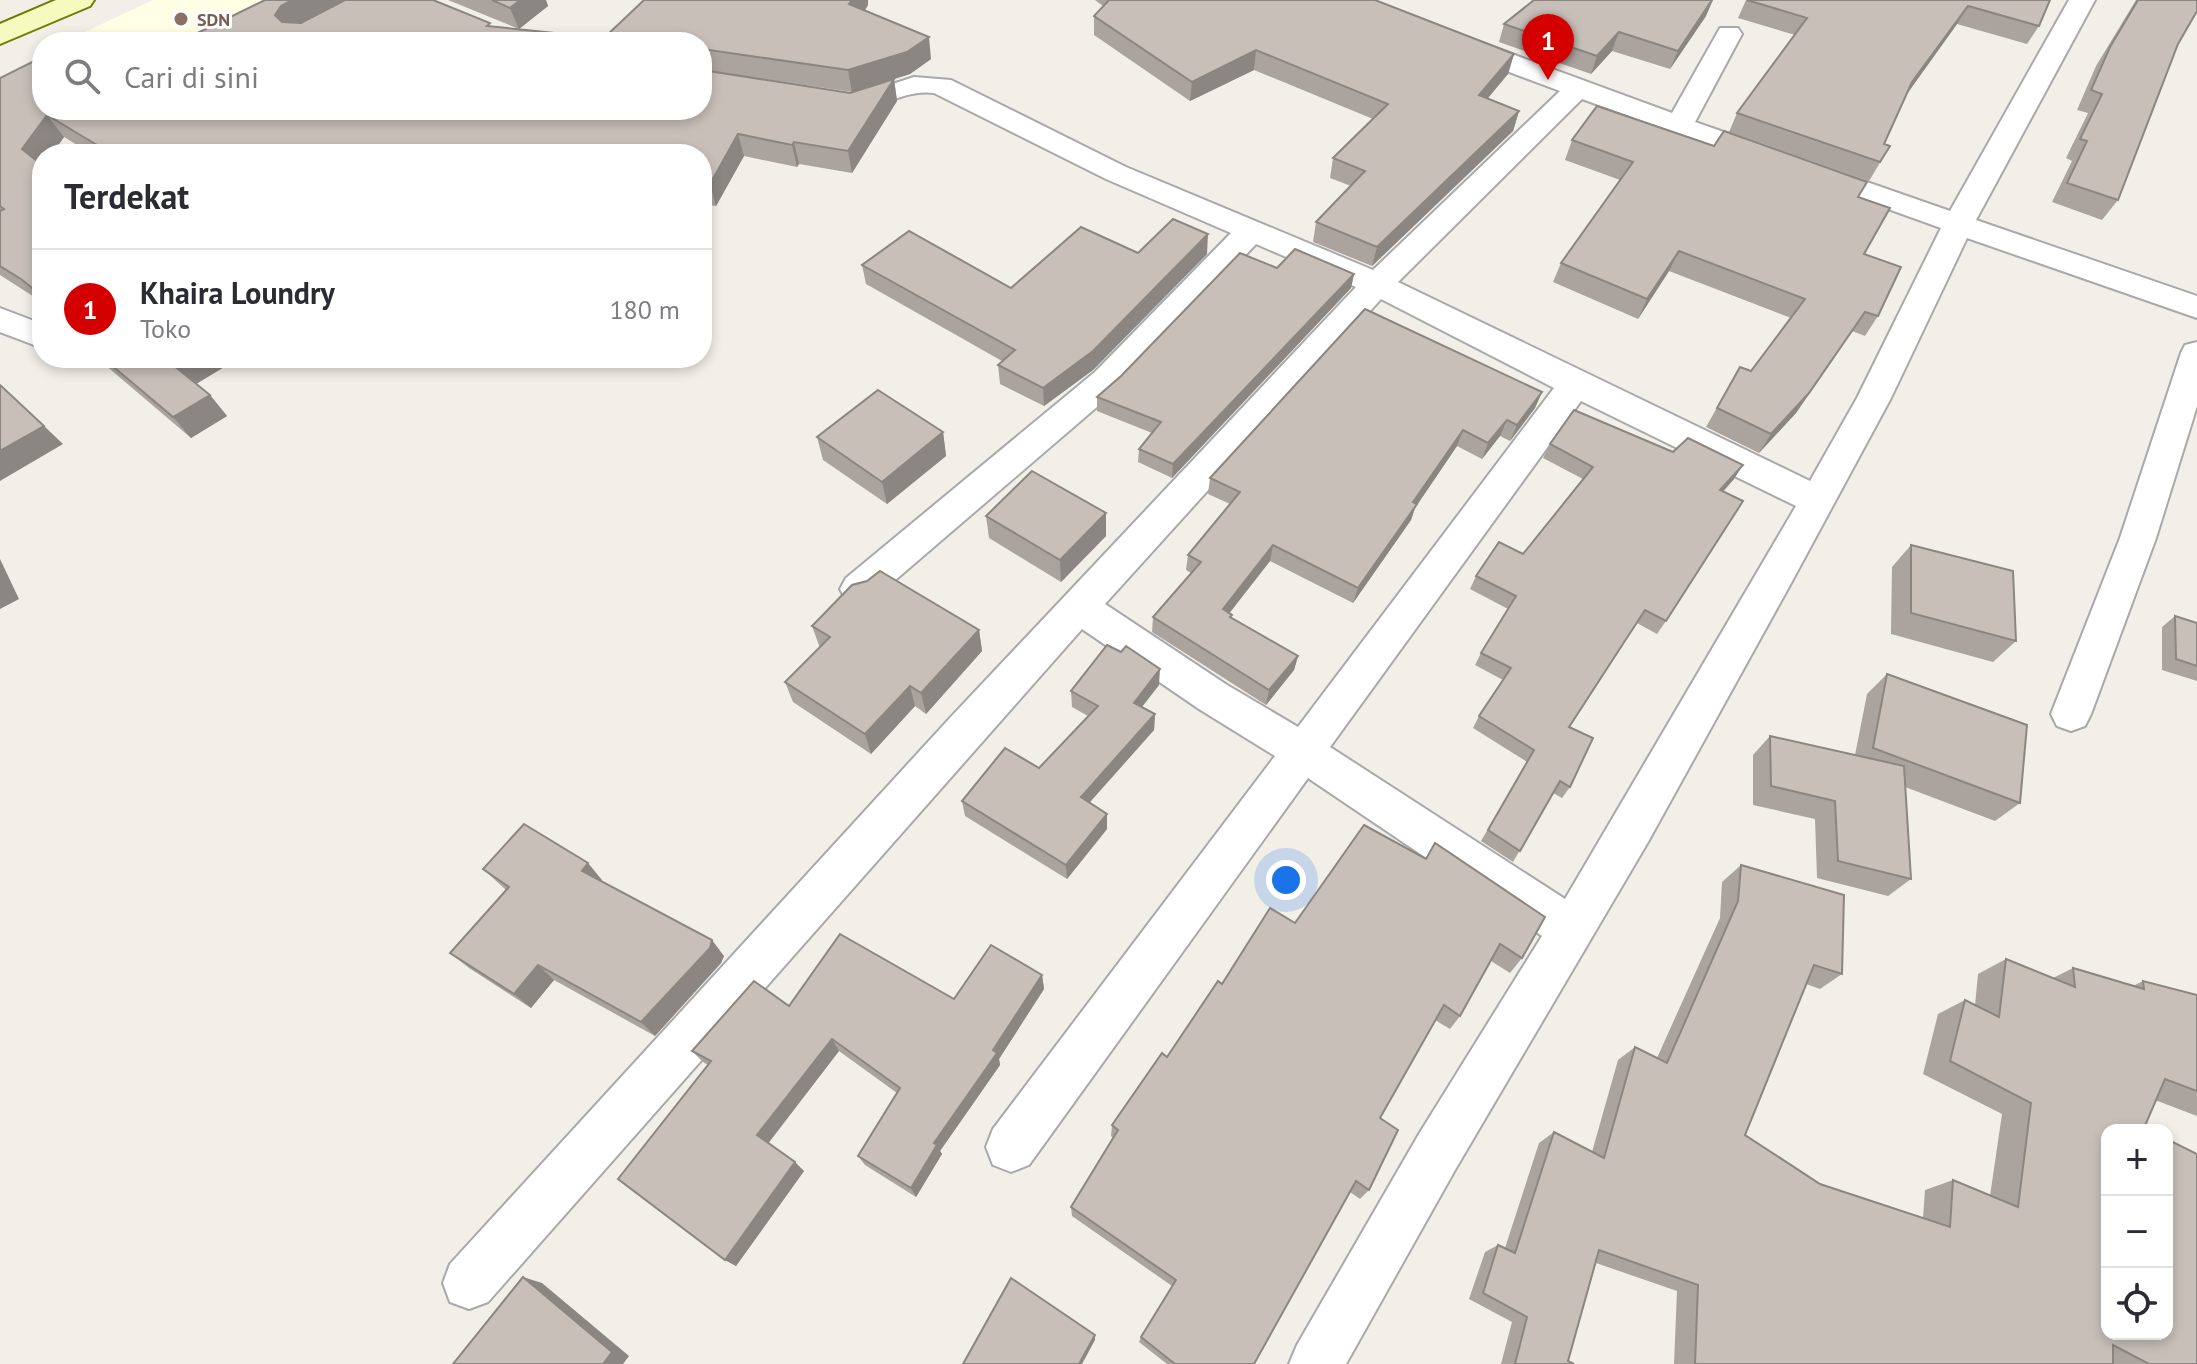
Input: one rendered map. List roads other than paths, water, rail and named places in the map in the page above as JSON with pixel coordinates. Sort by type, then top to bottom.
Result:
[{"type":"street","points":[[0,35],[80,0]]},
{"type":"street","points":[[1316,1364],[1437,1152],[1633,828],[1874,398],[1958,224],[2082,0]]},
{"type":"street","points":[[1431,32],[1679,126],[2197,307]]},
{"type":"street","points":[[1679,126],[1729,34]]},
{"type":"street","points":[[818,99],[854,104],[903,86],[926,83],[941,86],[1116,173],[1377,284],[1575,384],[1817,500]]},
{"type":"street","points":[[469,1283],[1079,606],[1377,284],[1578,88]]},
{"type":"street","points":[[859,589],[1107,380],[1252,230]]},
{"type":"street","points":[[0,319],[32,333]]},
{"type":"street","points":[[2071,714],[2138,538],[2197,353]]},
{"type":"street","points":[[1011,1147],[1575,384]]},
{"type":"street","points":[[1079,606],[1213,697],[1302,751],[1571,929]]},
{"type":"place","name":"SDN","points":[[181,19]]},
{"type":"place","name":"Khaira Loundry","points":[[1548,80]]}]
